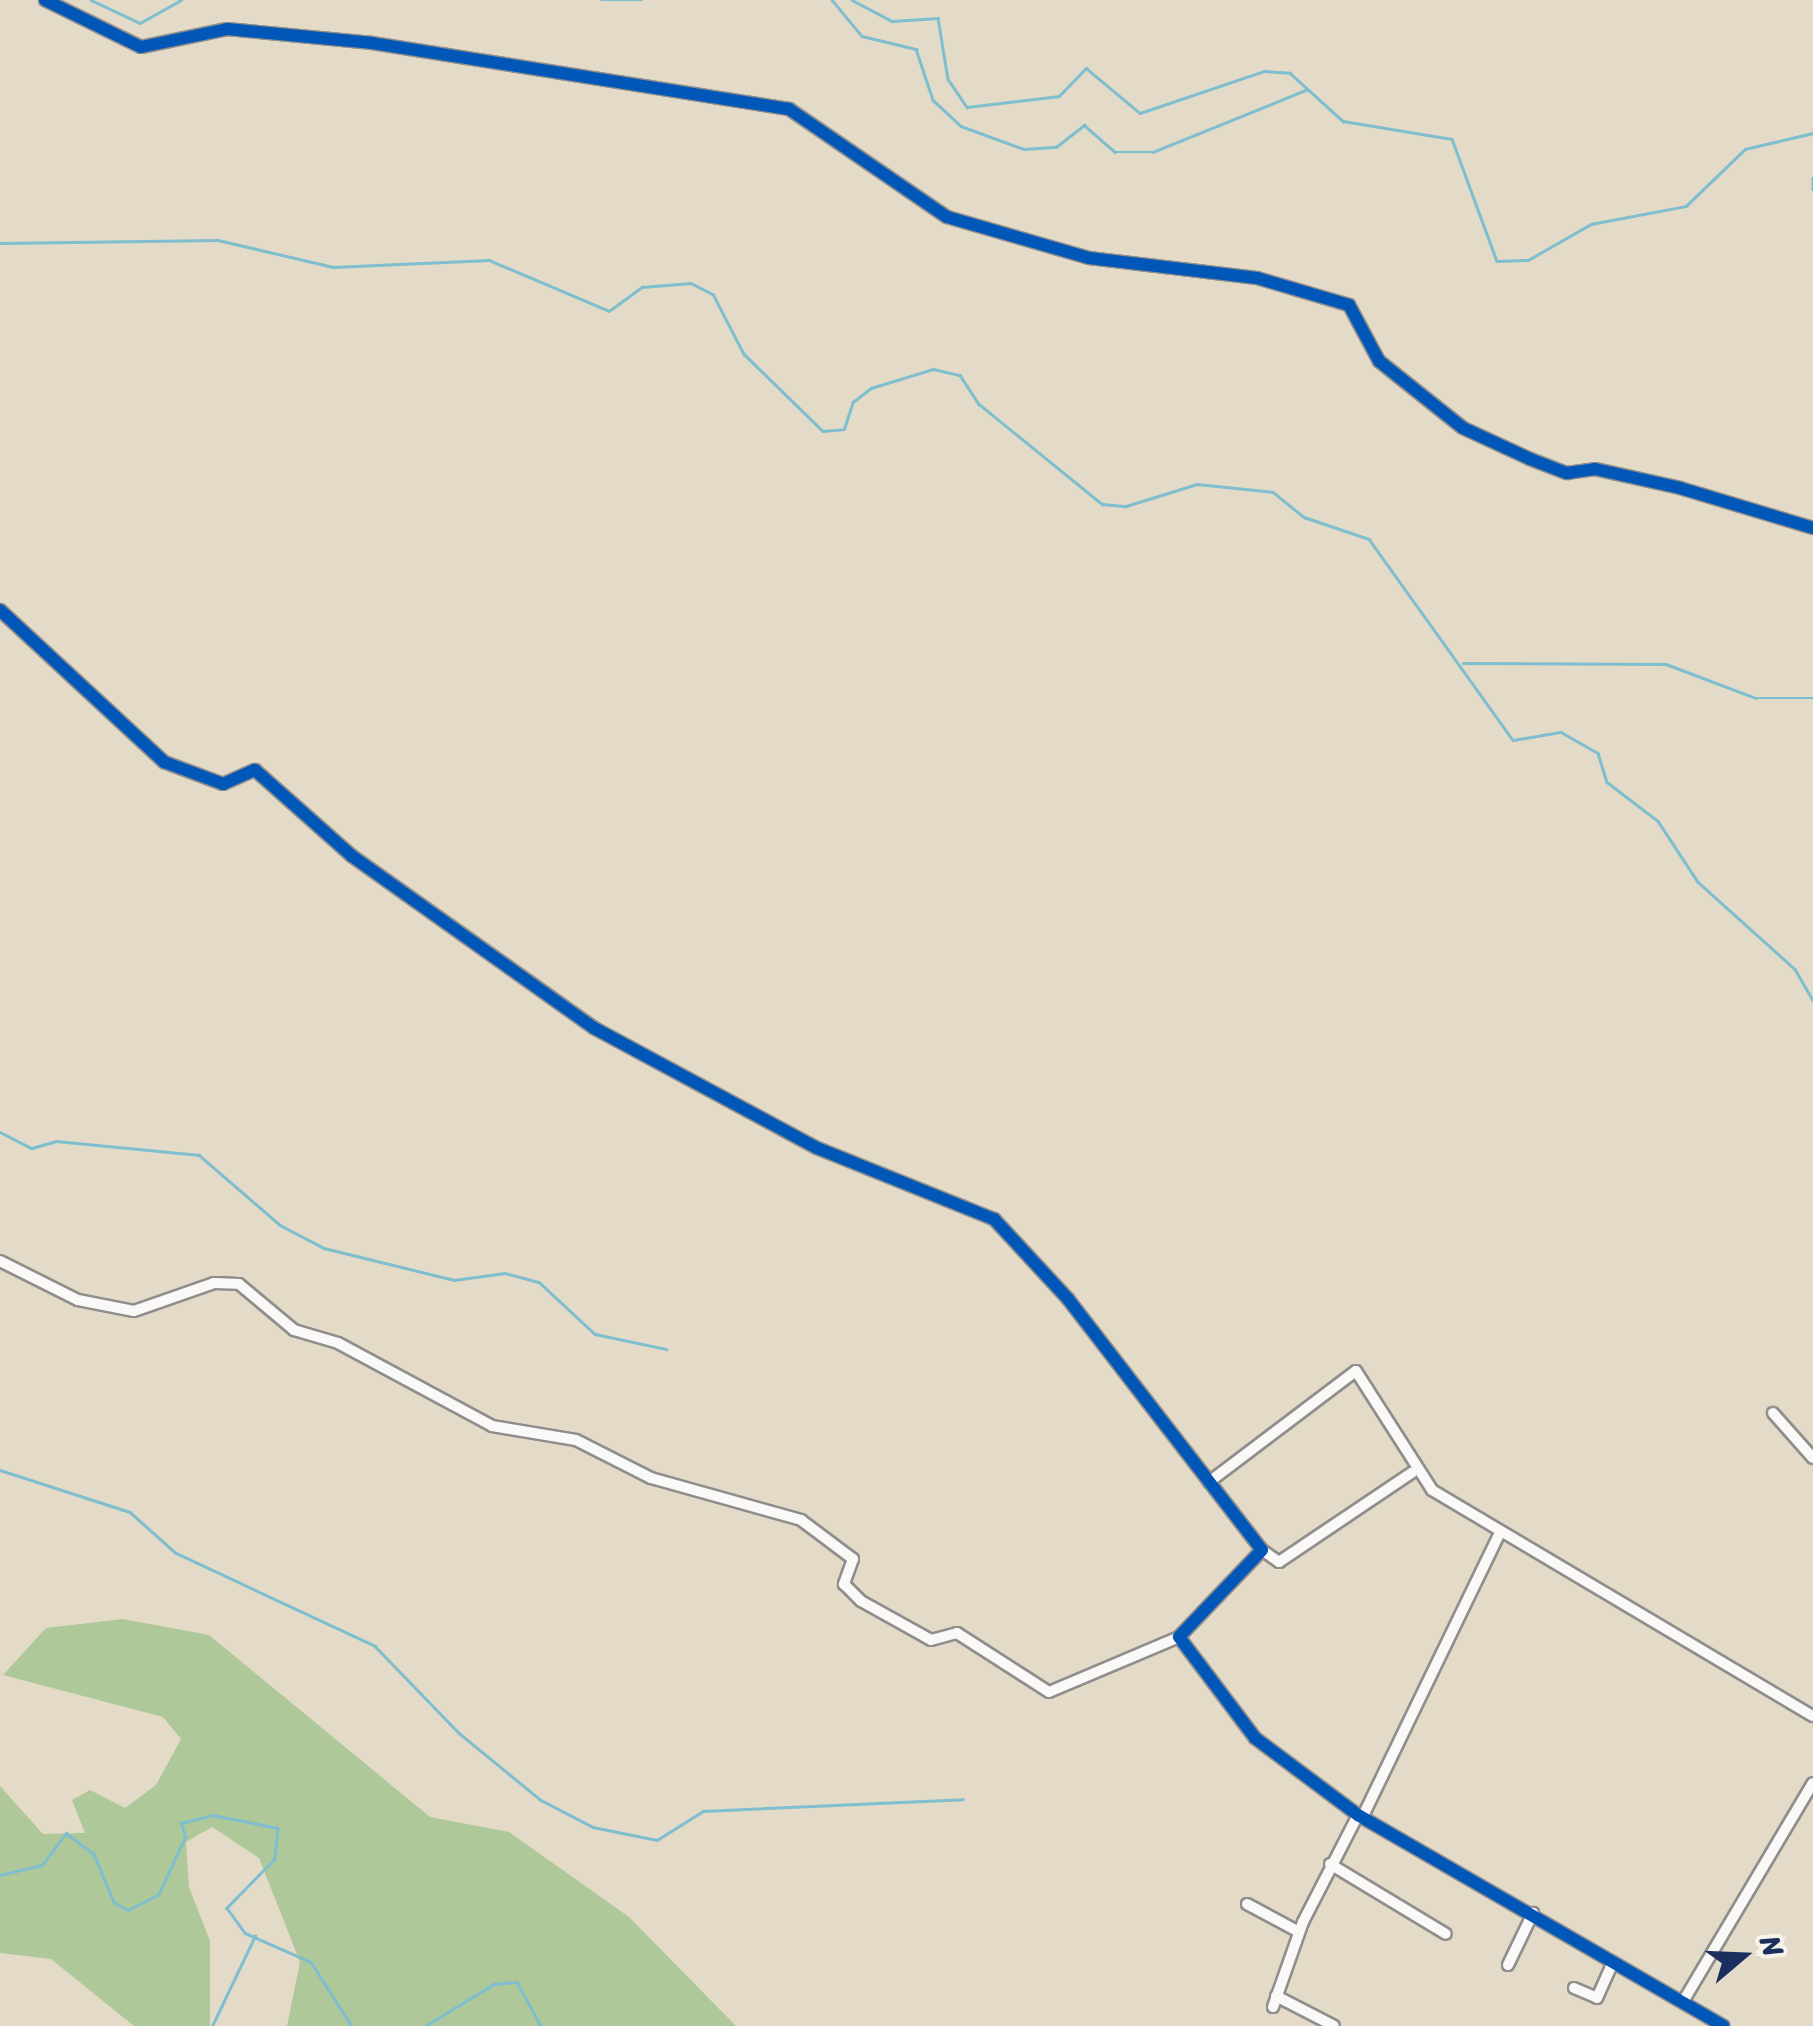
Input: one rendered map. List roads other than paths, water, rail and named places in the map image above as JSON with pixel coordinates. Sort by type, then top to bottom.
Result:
[{"type":"street","points":[[45,0],[142,47],[227,29],[372,43],[789,110],[947,217],[1089,258],[1257,278],[1349,305],[1379,361],[1463,428],[1566,474],[1595,469],[1680,488],[1813,528]]},
{"type":"street","points":[[0,610],[164,762],[223,784],[255,770],[438,922],[594,1028],[817,1148],[994,1219],[1262,1550],[1279,1562],[1412,1472]]},
{"type":"street","points":[[0,1262],[78,1300],[134,1311],[214,1283],[239,1284],[294,1330],[338,1343],[492,1426],[576,1440],[651,1478],[801,1520],[853,1559],[844,1584],[861,1601],[932,1640],[957,1633],[1049,1692],[1179,1637],[1262,1550]]},
{"type":"street","points":[[1209,1482],[1351,1370],[1412,1472],[1499,1534],[1617,1593],[1813,1716]]},
{"type":"street","points":[[1773,1413],[1813,1458]]},
{"type":"street","points":[[1334,2026],[1274,2001],[1330,1864],[1360,1816],[1499,1534]]},
{"type":"street","points":[[1179,1637],[1265,1748],[1360,1816],[1724,2026]]},
{"type":"street","points":[[1684,2000],[1813,1784]]},
{"type":"street","points":[[1330,1864],[1446,1934]]},
{"type":"street","points":[[1247,1904],[1299,1932]]},
{"type":"street","points":[[1508,1965],[1533,1913]]},
{"type":"street","points":[[1574,1988],[1596,1998],[1613,1962]]},
{"type":"waterway","points":[[91,0],[140,23],[181,0]]},
{"type":"waterway","points":[[601,0],[642,0]]},
{"type":"waterway","points":[[832,0],[862,36],[916,49],[933,100],[961,126],[1024,149],[1056,147],[1084,125],[1115,152],[1153,152],[1306,90]]},
{"type":"waterway","points":[[852,0],[892,21],[938,18],[948,79],[967,107],[1059,96],[1086,68],[1140,113],[1264,71],[1290,73],[1343,121],[1452,139],[1497,261],[1528,260],[1591,224],[1686,206],[1745,149],[1813,133]]},
{"type":"waterway","points":[[1813,178],[1813,189]]},
{"type":"waterway","points":[[0,243],[218,240],[333,267],[489,260],[609,311],[642,287],[691,283],[713,294],[744,354],[823,431],[844,429],[853,402],[871,388],[933,369],[960,375],[979,404],[1102,504],[1126,506],[1197,484],[1273,492],[1304,517],[1369,539],[1513,740],[1561,732],[1598,753],[1607,782],[1658,821],[1698,882],[1795,969],[1813,1000]]},
{"type":"waterway","points":[[1463,663],[1666,664],[1756,698],[1813,698]]},
{"type":"waterway","points":[[0,1132],[32,1148],[56,1141],[199,1155],[280,1225],[324,1248],[454,1280],[505,1273],[539,1282],[595,1334],[666,1349]]},
{"type":"waterway","points":[[0,1470],[130,1512],[176,1553],[375,1646],[459,1733],[541,1800],[593,1827],[657,1840],[703,1811],[963,1799]]},
{"type":"waterway","points":[[0,1875],[42,1865],[66,1833],[94,1854],[114,1902],[128,1910],[158,1895],[185,1837],[181,1823],[213,1815],[278,1828],[275,1859],[227,1908],[245,1933],[311,1962],[352,2026]]},
{"type":"waterway","points":[[212,2026],[255,1936]]},
{"type":"waterway","points":[[425,2026],[494,1984],[517,1982],[541,2026]]}]
